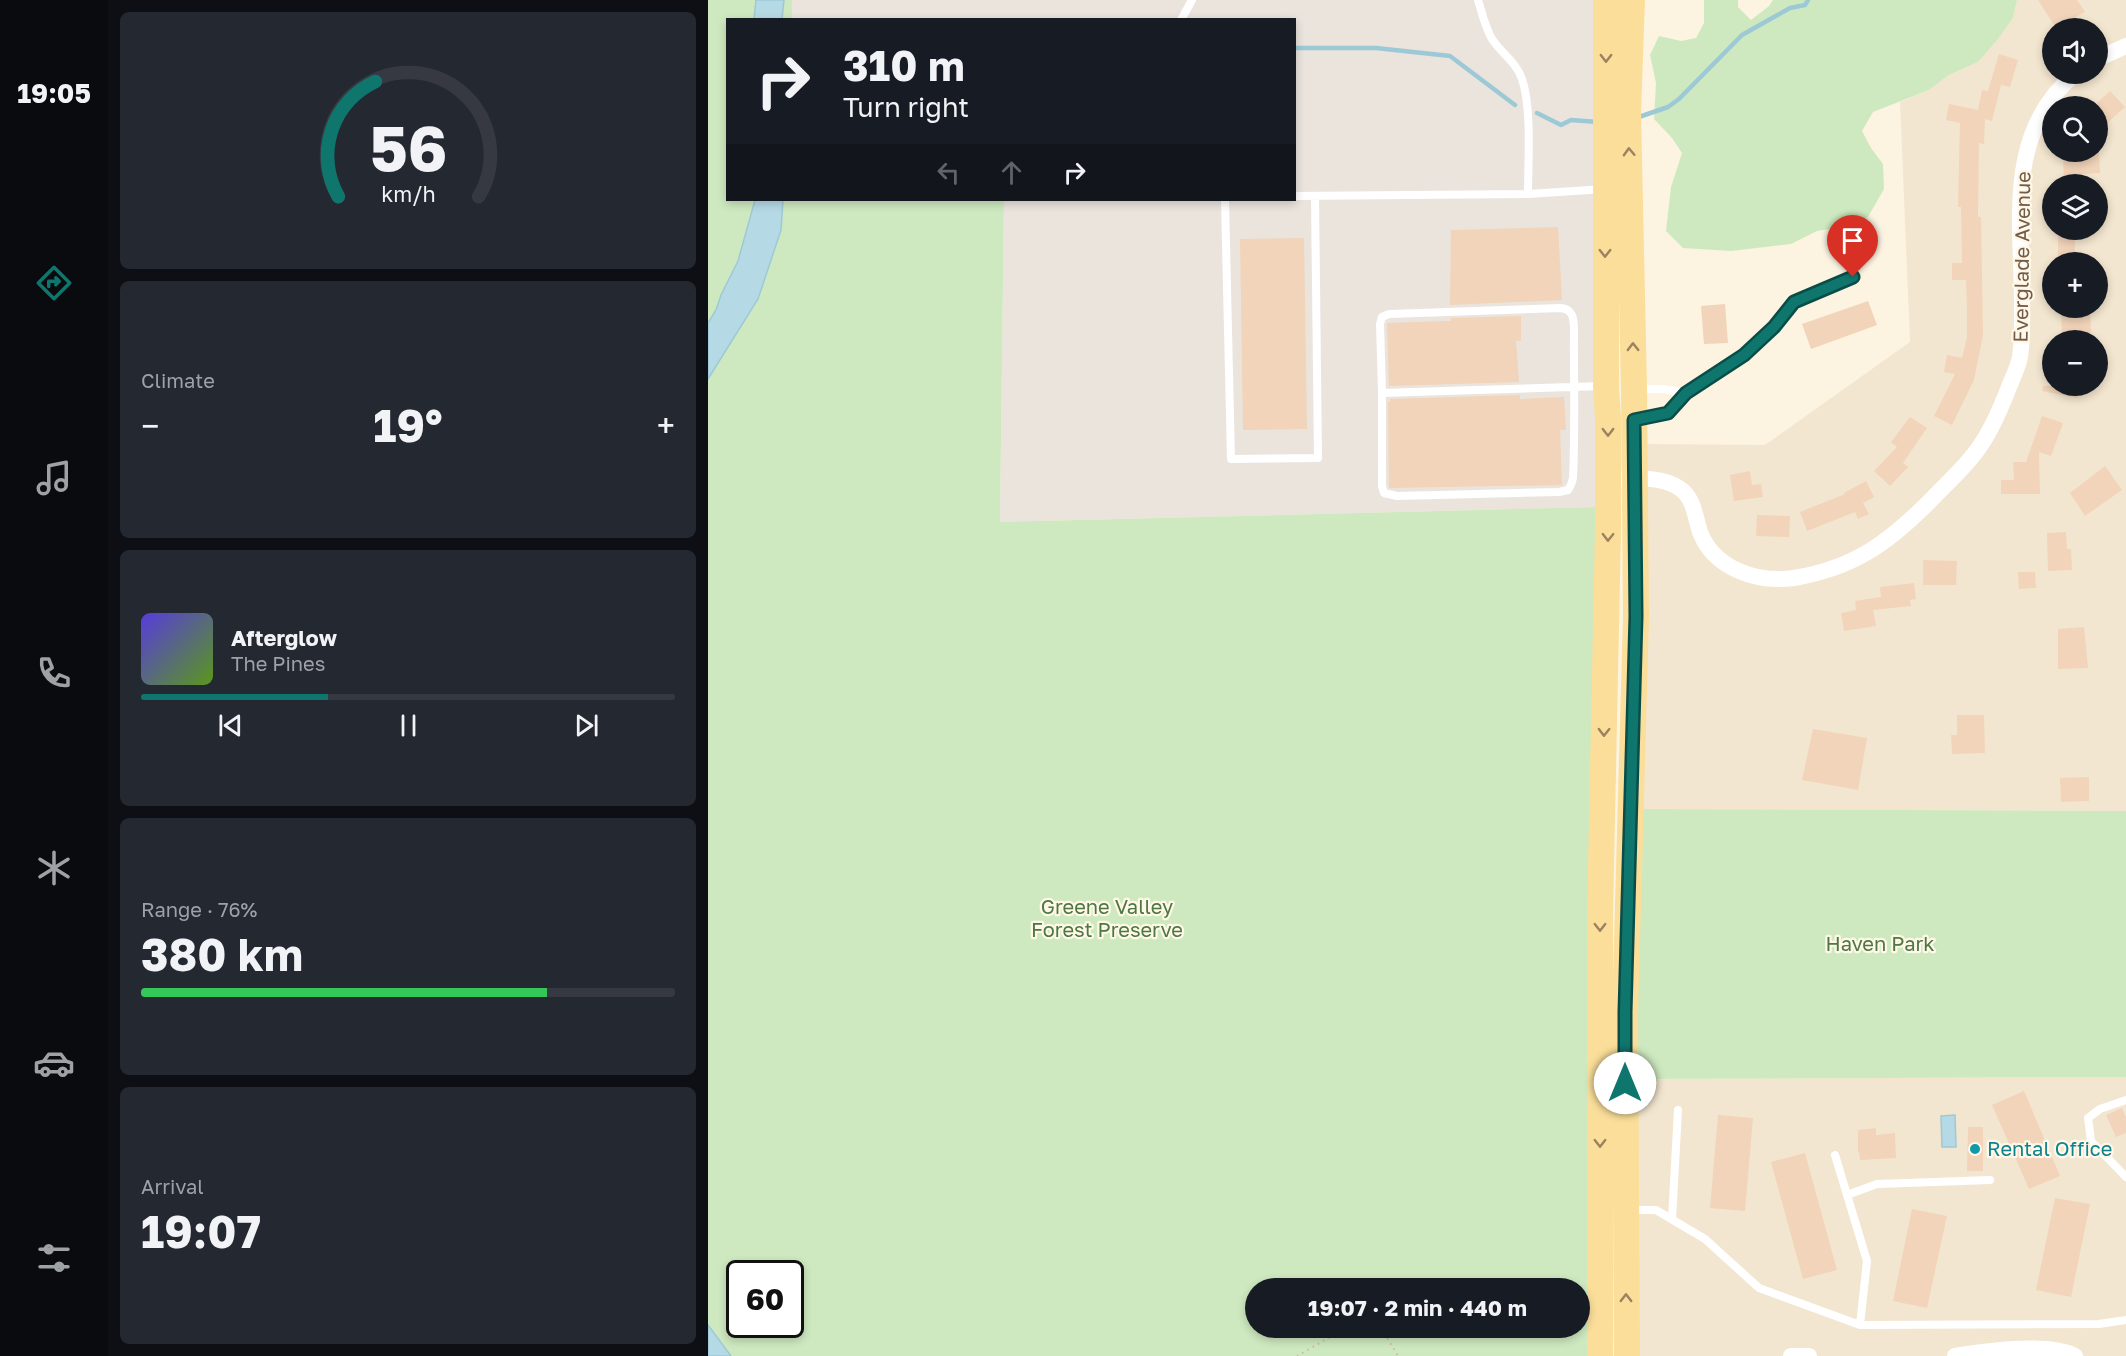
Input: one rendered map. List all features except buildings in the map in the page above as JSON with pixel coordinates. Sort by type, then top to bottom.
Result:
[{"type":"main road","points":[[1600,1356],[1600,926],[1608,479],[1606,0]]},
{"type":"main road","points":[[1627,1356],[1625,1012],[1636,616],[1628,121],[1632,0]]},
{"type":"street","points":[[2108,54],[2126,46]]},
{"type":"street","name":"Everglade Avenue","points":[[1608,479],[1663,482],[1679,487],[1692,504],[1703,537],[1713,555],[1727,565],[1755,577],[1792,578],[1816,573],[1870,553],[1892,538],[1964,466],[1983,441],[1998,414],[2020,358],[2023,333],[2021,190],[2026,151],[2036,122],[2062,84]]},
{"type":"street","points":[[1955,1356],[2012,1349],[2066,1351],[2075,1356]]},
{"type":"street","points":[[1791,1356],[1809,1356]]},
{"type":"lane","points":[[1182,18],[1192,0]]},
{"type":"lane","points":[[1478,0],[1482,16],[1493,40],[1522,77],[1527,99],[1528,194]]},
{"type":"lane","points":[[1296,196],[1528,194],[1605,189]]},
{"type":"lane","points":[[1225,201],[1231,459],[1318,458],[1315,196]]},
{"type":"lane","points":[[1634,420],[1668,413],[1686,393],[1744,355],[1774,327],[1794,302],[1853,277]]},
{"type":"lane","points":[[1567,309],[1573,318],[1573,480],[1568,490],[1559,492],[1397,496],[1384,493],[1382,486],[1382,393],[1380,324],[1382,317],[1389,314],[1412,313],[1567,309]]},
{"type":"lane","points":[[1382,393],[1606,386]]},
{"type":"lane","points":[[1634,389],[1664,389],[1686,393]]},
{"type":"lane","points":[[2126,1100],[2100,1109],[2088,1118],[2091,1141],[2126,1177]]},
{"type":"lane","points":[[1672,1219],[1678,1110]]},
{"type":"lane","points":[[1835,1155],[1867,1261],[1860,1325]]},
{"type":"lane","points":[[1847,1195],[1877,1184],[1990,1180]]},
{"type":"lane","points":[[1625,1210],[1656,1210],[1705,1239],[1759,1288],[1860,1325],[2099,1324],[2126,1320]]},
{"type":"path","points":[[1297,1356],[1328,1338]]},
{"type":"path","points":[[1387,1338],[1398,1356]]},
{"type":"shaded area","points":[[792,0],[1600,0],[1598,507],[1000,522],[1004,201],[1296,201],[1296,18],[792,18]]},
{"type":"shaded area","points":[[2017,0],[2126,0],[2126,811],[1643,809],[1642,444],[1765,445],[1910,342],[1900,102],[1929,90],[1949,75],[1978,62],[2013,18]]},
{"type":"shaded area","points":[[2126,1077],[2126,1356],[1635,1356],[1635,1079]]},
{"type":"green space","name":"Greene Valley Forest Preserve","points":[[708,0],[792,0],[792,18],[726,18],[726,201],[1004,201],[1000,522],[1598,507],[1596,1356],[708,1356]]},
{"type":"green space","points":[[1704,0],[1738,0],[1738,7],[1751,20],[1773,0],[2017,0],[2013,18],[1978,62],[1949,75],[1929,90],[1873,112],[1862,131],[1883,164],[1884,189],[1868,217],[1848,226],[1817,231],[1791,244],[1731,251],[1683,248],[1666,231],[1671,187],[1682,153],[1672,138],[1654,119],[1656,83],[1650,55],[1659,36],[1681,41],[1696,38],[1704,23]]},
{"type":"green space","name":"Haven Park","points":[[1643,809],[2126,811],[2126,1077],[1635,1079]]},
{"type":"water","points":[[756,0],[784,0],[782,18],[754,18]]},
{"type":"water","points":[[755,201],[783,201],[781,230],[758,299],[708,379],[708,323],[738,261]]},
{"type":"water","points":[[1955,1115],[1956,1147],[1942,1147],[1941,1116]]},
{"type":"water","points":[[708,1325],[731,1356],[708,1356]]},
{"type":"waterway","points":[[1639,117],[1668,107],[1679,99],[1742,35],[1790,8],[1805,5],[1808,0]]},
{"type":"waterway","points":[[1296,48],[1376,48],[1450,56],[1515,105]]},
{"type":"waterway","points":[[1537,113],[1561,125]]},
{"type":"waterway","points":[[1561,125],[1571,120],[1598,122]]},
{"type":"place","name":"Rental Office","points":[[1975,1149]]},
{"type":"route","points":[[1625,1083],[1636,616],[1634,420],[1668,413],[1686,393],[1744,355],[1774,327],[1794,302],[1853,277]]}]
